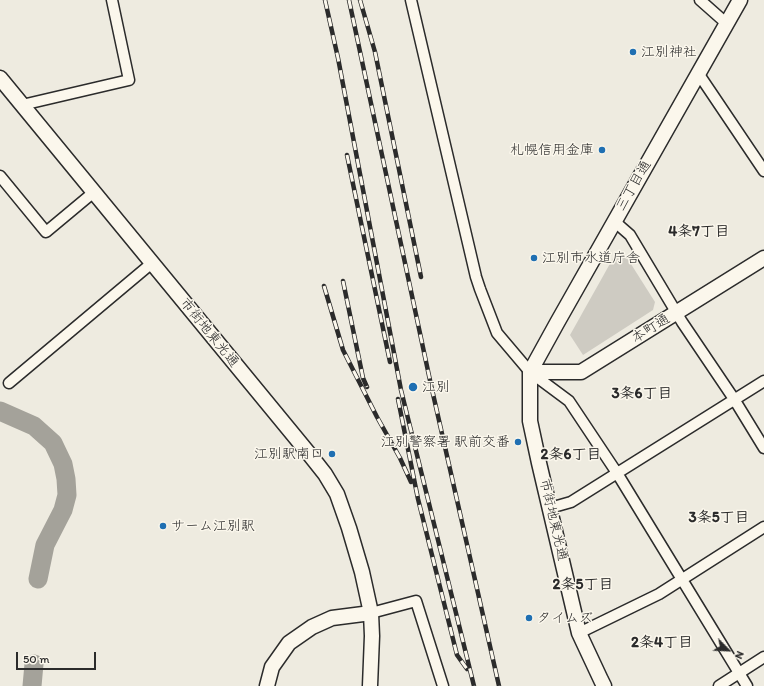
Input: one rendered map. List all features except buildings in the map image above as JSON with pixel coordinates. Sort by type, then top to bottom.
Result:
[{"type":"street","points":[[22,105],[129,80],[112,0]]},
{"type":"street","points":[[411,0],[480,289],[497,333],[530,372],[569,401],[617,473],[746,686]]},
{"type":"street","points":[[700,0],[726,23]]},
{"type":"street","name":"三丁目通","points":[[530,372],[740,0]]},
{"type":"street","points":[[698,73],[764,171]]},
{"type":"street","name":"市街地東光通","points":[[0,78],[325,474],[337,494],[349,528],[362,572],[371,613],[372,636],[370,686]]},
{"type":"street","points":[[0,176],[46,232],[94,192]]},
{"type":"street","points":[[614,221],[630,235],[676,313],[734,399],[764,448]]},
{"type":"street","name":"本町通","points":[[530,372],[581,372],[764,258]]},
{"type":"street","points":[[9,384],[152,263]]},
{"type":"street","name":"市街地東光通","points":[[530,372],[530,421],[579,633],[604,686]]},
{"type":"street","points":[[550,508],[571,502],[764,380]]},
{"type":"street","points":[[579,633],[659,594],[764,527]]},
{"type":"street","points":[[267,686],[272,667],[289,643],[312,626],[332,618],[371,613],[416,601],[443,686]]},
{"type":"street","points":[[719,686],[764,657]]},
{"type":"shaded area","points":[[616,253],[624,253],[655,302],[653,310],[583,355],[570,335]]},
{"type":"waterway","points":[[0,411],[34,426],[53,443],[63,464],[67,495],[63,510],[45,545],[38,579]]},
{"type":"waterway","points":[[32,686],[34,664]]},
{"type":"railway","points":[[325,0],[338,58],[401,390],[474,686]]},
{"type":"railway","points":[[349,0],[431,385],[499,686]]},
{"type":"railway","points":[[360,0],[375,52],[421,277]]},
{"type":"railway","points":[[347,155],[390,362]]},
{"type":"railway","points":[[343,281],[363,378],[367,387]]},
{"type":"railway","points":[[324,286],[343,350],[377,417],[400,458],[411,482]]},
{"type":"railway","points":[[398,399],[418,499],[457,655],[467,669]]},
{"type":"place","name":"江別神社","points":[[633,52]]},
{"type":"place","name":"札幌信用金庫","points":[[602,150]]},
{"type":"place","name":"江別市水道庁舎","points":[[534,258]]},
{"type":"place","name":"江別","points":[[413,387]]},
{"type":"place","name":"江別警察署 駅前交番","points":[[518,442]]},
{"type":"place","name":"江別駅南口","points":[[332,454]]},
{"type":"place","name":"サーム江別駅","points":[[163,526]]},
{"type":"place","name":"タイムズ","points":[[529,618]]},
{"type":"district","name":"4条7丁目","points":[[699,232]]},
{"type":"district","name":"3条6丁目","points":[[642,394]]},
{"type":"district","name":"2条6丁目","points":[[571,455]]},
{"type":"district","name":"3条5丁目","points":[[719,518]]},
{"type":"district","name":"2条5丁目","points":[[583,585]]},
{"type":"district","name":"2条4丁目","points":[[662,643]]}]
